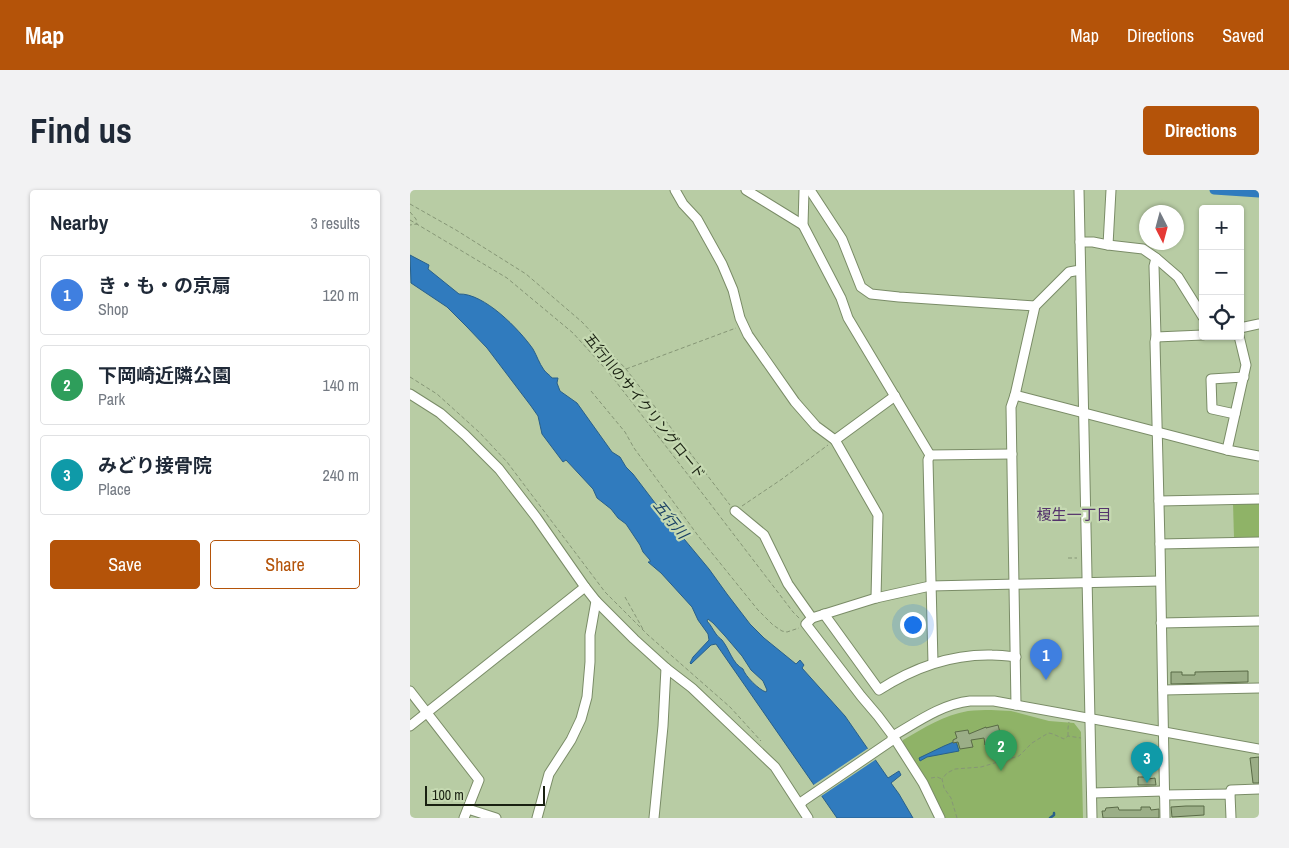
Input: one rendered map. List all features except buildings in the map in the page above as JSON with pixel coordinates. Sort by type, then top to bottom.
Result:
[{"type":"street","points":[[675,190],[683,204],[697,219],[722,264],[733,290],[740,318],[748,335],[795,402],[816,426],[835,440],[878,515],[876,598]]},
{"type":"street","points":[[746,190],[803,225]]},
{"type":"street","points":[[804,190],[803,225],[840,298],[848,318],[930,455]]},
{"type":"street","points":[[810,190],[842,239],[861,287],[871,294],[1035,306]]},
{"type":"street","points":[[1079,190],[1092,818]]},
{"type":"street","points":[[1108,245],[1111,190]]},
{"type":"street","points":[[1080,242],[1144,249],[1178,278],[1199,311]]},
{"type":"street","points":[[1156,258],[1154,266],[1155,342],[1165,818]]},
{"type":"street","points":[[1016,705],[1011,407],[1035,306],[1069,272],[1080,270]]},
{"type":"street","points":[[1244,327],[1259,324]]},
{"type":"street","points":[[1156,337],[1199,335]]},
{"type":"street","points":[[1226,450],[1246,365],[1240,340]]},
{"type":"street","points":[[1235,414],[1212,409],[1211,378],[1244,377]]},
{"type":"street","points":[[1015,395],[1226,450],[1259,456]]},
{"type":"street","points":[[835,440],[895,396]]},
{"type":"street","points":[[412,398],[440,413],[465,434],[499,469],[596,600],[634,639],[666,668],[692,688],[775,768],[802,803],[808,818]]},
{"type":"street","points":[[930,455],[1012,454]]},
{"type":"street","points":[[930,455],[928,460],[933,663]]},
{"type":"street","points":[[1159,501],[1259,499]]},
{"type":"street","points":[[735,511],[764,535],[809,621],[861,696],[878,716],[922,781],[940,818]]},
{"type":"street","points":[[1160,544],[1259,542]]},
{"type":"street","points":[[809,621],[824,614],[876,598],[930,586],[1160,581]]},
{"type":"street","points":[[410,726],[585,587]]},
{"type":"street","points":[[537,818],[549,774],[572,740],[581,719],[587,697],[590,635],[596,600]]},
{"type":"street","points":[[824,614],[879,690],[896,679],[933,663],[956,658],[992,655],[1016,657]]},
{"type":"street","points":[[1161,623],[1259,621]]},
{"type":"street","points":[[654,818],[663,726],[666,668]]},
{"type":"street","points":[[1163,690],[1259,688]]},
{"type":"street","points":[[410,691],[479,780],[464,818]]},
{"type":"street","points":[[802,803],[892,738],[934,712],[970,701],[994,701],[1259,749]]},
{"type":"street","points":[[1231,818],[1230,790],[1259,789]]},
{"type":"street","points":[[1092,793],[1230,794]]},
{"type":"street","points":[[468,808],[495,818]]},
{"type":"path","points":[[410,204],[456,230],[526,274],[582,322],[626,369],[735,511],[835,440]]},
{"type":"path","points":[[410,212],[416,219],[417,224],[410,226]]},
{"type":"path","name":"五行川のサイクリングロード","points":[[410,220],[507,278],[573,333],[610,374],[793,612],[809,621]]},
{"type":"path","points":[[626,369],[744,325]]},
{"type":"path","points":[[410,377],[437,394],[480,433],[507,462],[604,592],[646,634],[730,706],[765,746]]},
{"type":"path","points":[[591,391],[625,432],[634,448],[699,537],[758,610],[782,631],[794,630],[809,621]]},
{"type":"path","points":[[1068,558],[1081,558]]},
{"type":"path","points":[[625,597],[650,642]]},
{"type":"path","points":[[1068,736],[1069,721]]},
{"type":"path","points":[[942,779],[947,773],[955,769],[981,767],[1019,756],[1032,743],[1045,735],[1053,734],[1064,739],[1068,736],[1084,738]]},
{"type":"path","points":[[922,781],[938,777],[942,779]]},
{"type":"path","points":[[942,779],[944,788],[955,808],[957,818]]},
{"type":"green space","points":[[1259,502],[1259,538],[1234,538],[1233,503]]},
{"type":"green space","points":[[991,710],[1011,711],[1049,721],[1074,723],[1081,732],[1083,818],[942,818],[903,746],[903,740],[934,722],[959,713]]},
{"type":"water","points":[[410,255],[429,265],[428,269],[459,294],[469,295],[490,306],[519,332],[533,349],[545,371],[552,378],[558,378],[557,383],[560,391],[577,403],[612,452],[620,457],[750,624],[796,664],[800,660],[804,665],[802,668],[845,716],[888,778],[899,771],[901,775],[891,783],[913,818],[837,818],[716,644],[711,645],[690,663],[693,657],[709,640],[708,634],[692,607],[661,573],[648,562],[650,560],[626,524],[597,498],[593,489],[566,460],[563,462],[542,434],[538,416],[487,348],[447,307],[411,283]],"holes":[[[708,619],[742,656],[751,670],[763,681],[766,692],[760,689],[736,663],[725,644],[707,621]]]},
{"type":"water","points":[[956,741],[959,751],[927,757],[920,761],[919,758]]},
{"type":"pier","points":[[870,747],[878,758],[820,797],[812,786]]},
{"type":"waterway","points":[[1214,190],[1259,193]]},
{"type":"waterway","points":[[1050,818],[1054,813]]},
{"type":"place","name":"き・も・の京扇","points":[[1046,680]]},
{"type":"place","name":"下岡崎近隣公園","points":[[1001,771]]},
{"type":"place","name":"みどり接骨院","points":[[1147,783]]},
{"type":"district","name":"榎生一丁目","points":[[1074,514]]},
{"type":"water label","name":"五行川","points":[[671,519]]}]
